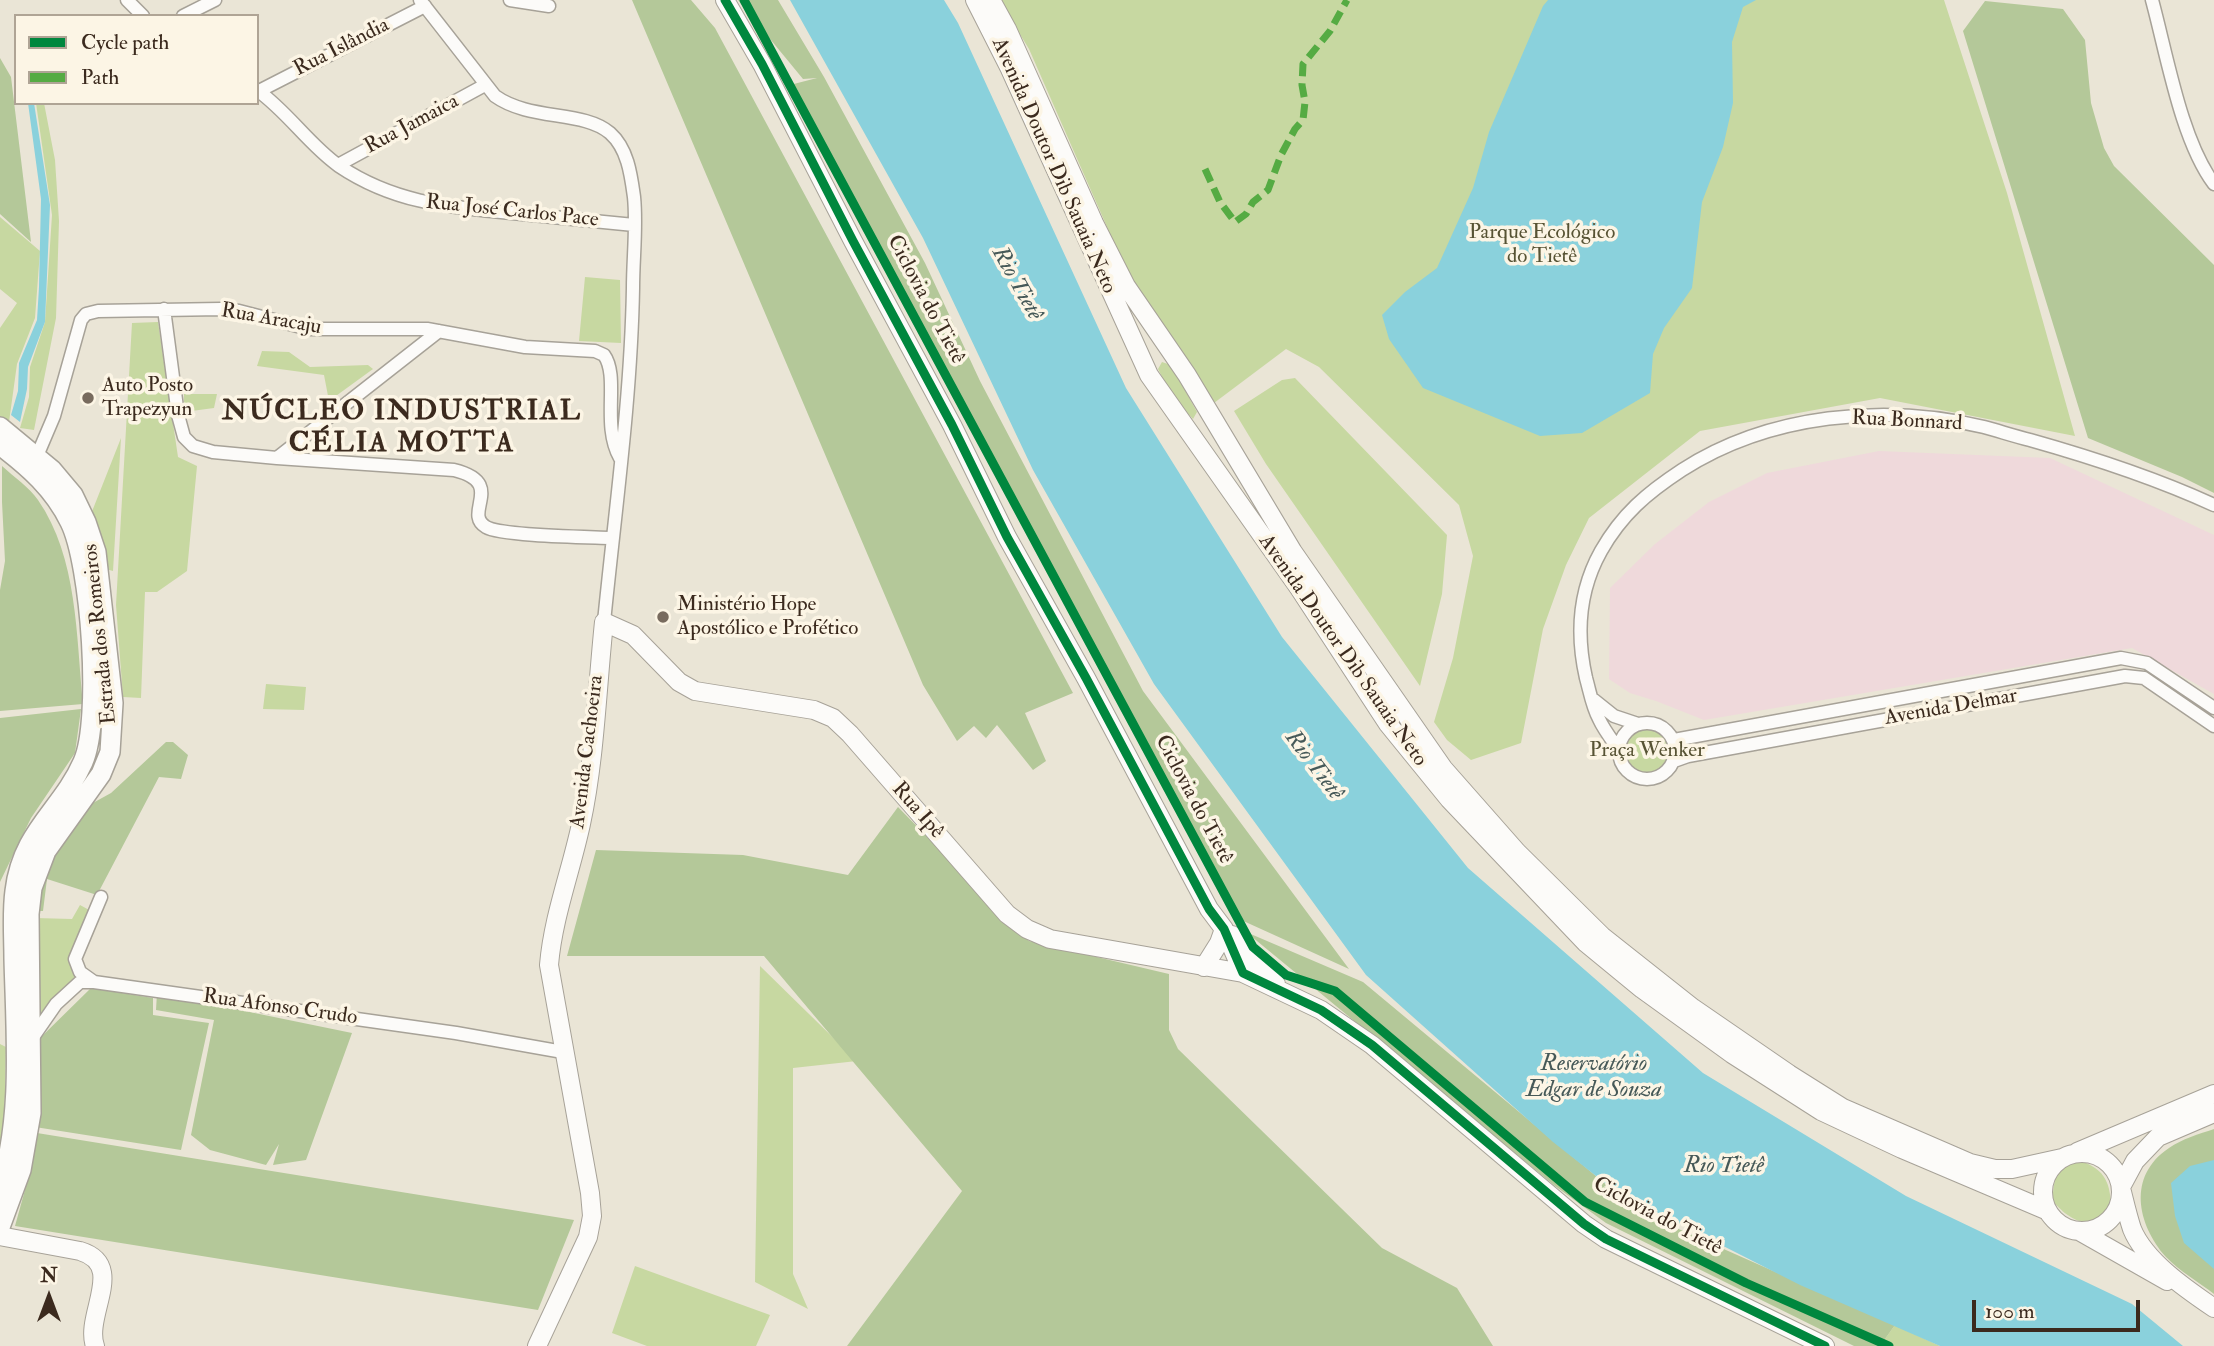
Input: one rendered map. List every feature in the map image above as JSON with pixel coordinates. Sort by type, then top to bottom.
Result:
[{"type":"main road","points":[[725,0],[762,64],[952,425],[1007,537],[1086,678],[1209,909],[1224,929],[1243,973]]},
{"type":"main road","name":"Avenida Doutor Dib Sauaia Neto","points":[[975,0],[995,38],[1149,375],[1299,588],[1394,732],[1485,838],[1586,943],[1642,989],[1732,1054],[1821,1111],[1902,1149],[2048,1211]]},
{"type":"main road","name":"Avenida Doutor Dib Sauaia Neto","points":[[991,0],[1007,29],[1113,264],[1175,358],[1293,552],[1443,768],[1517,852],[1602,936],[1693,1008],[1843,1108],[1970,1163],[2012,1169],[2068,1156]]},
{"type":"main road","points":[[1149,375],[1158,362],[1175,358]]},
{"type":"main road","points":[[1186,429],[1201,432],[1211,419]]},
{"type":"main road","name":"Estrada dos Romeiros","points":[[0,427],[52,470],[73,495],[86,522],[96,552],[113,703],[111,745],[101,774],[52,840],[32,888],[29,914],[31,1100],[28,1137],[13,1195],[0,1227]]},
{"type":"main road","name":"Estrada dos Romeiros","points":[[0,445],[43,480],[71,523],[80,547],[87,587],[93,705],[92,729],[85,758],[77,774],[36,831],[17,875],[14,938],[17,1099],[7,1166],[0,1190]]},
{"type":"main road","name":"Rua Ipê","points":[[604,622],[633,635],[679,682],[695,691],[800,707],[833,718],[1007,914],[1027,929],[1050,939],[1243,973],[1284,991]]},
{"type":"main road","name":"Avenida Cachoeira","points":[[537,1346],[587,1237],[592,1216],[551,981],[550,950],[581,823],[604,622]]},
{"type":"main road","points":[[85,758],[101,774]]},
{"type":"main road","points":[[1209,909],[1258,966],[1284,991],[1321,1010],[1372,1045],[1584,1224],[1606,1239],[1825,1346]]},
{"type":"main road","points":[[1204,967],[1224,929]]},
{"type":"main road","points":[[2185,1288],[2056,1221],[2043,1200],[2043,1188],[2046,1176],[2053,1166],[2068,1156],[2214,1094]]},
{"type":"main road","points":[[2079,1231],[2104,1225],[2113,1216],[2119,1205],[2121,1189],[2136,1161],[2158,1137],[2214,1113]]},
{"type":"main road","points":[[2068,1156],[2090,1153],[2105,1160],[2116,1171],[2133,1230],[2142,1247],[2185,1288],[2214,1308]]},
{"type":"main road","points":[[0,1236],[80,1251],[93,1255],[100,1262],[102,1282],[93,1335],[95,1346]]},
{"type":"street","points":[[127,0],[141,14]]},
{"type":"street","points":[[187,14],[215,0]]},
{"type":"street","points":[[510,0],[549,6]]},
{"type":"street","points":[[2152,0],[2188,132],[2199,160],[2214,184]]},
{"type":"street","name":"Avenida Cachoeira","points":[[422,3],[495,96],[508,105],[526,111],[598,126],[610,134],[621,147],[627,162],[634,201],[629,381],[604,622]]},
{"type":"street","name":"Rua Islândia","points":[[259,89],[422,3]]},
{"type":"street","name":"Rua Jamaica","points":[[338,165],[485,85]]},
{"type":"street","name":"Rua José Carlos Pace","points":[[259,91],[338,165],[387,193],[416,202],[463,209],[634,225]]},
{"type":"street","points":[[164,309],[178,415],[184,437],[193,446],[206,451],[439,468],[466,473],[480,482],[479,514],[484,526],[488,528],[611,538]]},
{"type":"street","name":"Rua Aracaju","points":[[37,456],[54,416],[81,320],[86,314],[98,310],[164,309],[239,311],[309,330],[408,328],[439,331],[494,343],[525,347],[582,348],[604,355],[610,367],[611,433],[620,458]]},
{"type":"street","points":[[277,458],[439,331]]},
{"type":"street","name":"Rua Bonnard","points":[[1619,750],[1600,721],[1591,698],[1582,658],[1579,633],[1582,600],[1594,563],[1629,510],[1659,485],[1702,458],[1741,440],[1821,419],[1874,415],[1934,419],[1982,427],[2090,456],[2173,486],[2214,505]]},
{"type":"street","name":"Avenida Delmar","points":[[1674,740],[2121,658],[2147,663],[2214,708]]},
{"type":"street","name":"Avenida Delmar","points":[[1674,761],[1715,751],[2124,676],[2144,678],[2214,726]]},
{"type":"street","points":[[1591,698],[1605,711],[1638,724],[1663,727],[1674,740],[1674,761],[1664,774],[1656,778],[1638,778],[1624,767],[1619,750],[1625,734],[1638,724]]},
{"type":"street","points":[[94,982],[80,972],[75,959],[101,897]]},
{"type":"street","points":[[30,1041],[56,1004],[80,982],[94,982]]},
{"type":"street","name":"Rua Afonso Crudo","points":[[94,982],[456,1033],[563,1052]]},
{"type":"shaded area","points":[[1879,451],[2050,458],[2214,535],[2214,694],[2132,648],[1704,720],[1630,693],[1609,679],[1610,588],[1655,544],[1709,502],[1767,473]]},
{"type":"green space","points":[[632,0],[691,0],[715,28],[1073,693],[1025,713],[1046,761],[1033,770],[997,725],[986,738],[974,726],[957,741],[923,685]]},
{"type":"green space","points":[[738,0],[778,0],[824,77],[925,263],[980,381],[1143,691],[1349,969],[1239,919],[786,86],[817,78],[803,79]]},
{"type":"green space","name":"Parque Ecológico do Tietê","points":[[999,0],[1944,0],[2007,193],[2075,436],[1880,398],[1700,431],[1589,518],[1566,565],[1543,629],[1521,743],[1471,760],[1447,740],[1434,722],[1453,658],[1473,556],[1459,505],[1319,367],[1286,349],[1210,406],[1132,284],[1029,49]]},
{"type":"green space","points":[[1985,1],[2063,9],[2085,40],[2091,103],[2104,148],[2114,166],[2214,265],[2214,493],[2088,438],[1963,31]]},
{"type":"green space","points":[[0,58],[11,77],[31,242],[0,214]]},
{"type":"green space","points":[[36,105],[44,105],[55,160],[59,221],[56,318],[34,430],[20,428],[29,397],[30,367],[45,322],[52,215]]},
{"type":"green space","points":[[0,217],[40,251],[35,318],[17,364],[9,422],[0,416],[0,328],[17,303],[0,289]]},
{"type":"green space","points":[[585,277],[620,280],[621,343],[579,341]]},
{"type":"green space","points":[[158,322],[178,457],[197,466],[187,571],[157,592],[145,592],[141,698],[123,697],[116,605],[132,323]]},
{"type":"green space","points":[[262,351],[289,352],[310,367],[368,365],[373,369],[329,401],[324,375],[257,366]]},
{"type":"green space","points":[[1162,362],[1171,365],[1197,412],[1193,419],[1161,376],[1158,369]]},
{"type":"green space","points":[[1295,378],[1447,535],[1442,594],[1420,686],[1266,464],[1234,411],[1282,380]]},
{"type":"green space","points":[[184,394],[217,394],[214,408],[184,412]]},
{"type":"green space","points":[[121,438],[113,571],[102,568],[91,514]]},
{"type":"green space","points":[[2,466],[38,500],[61,547],[73,598],[83,704],[0,711],[0,590],[5,561]]},
{"type":"green space","points":[[266,684],[306,687],[304,710],[263,709]]},
{"type":"green space","points":[[81,709],[75,753],[31,818],[0,882],[0,718]]},
{"type":"green space","name":"Praça Wenker","points":[[1647,727],[1664,734],[1671,751],[1664,768],[1647,775],[1630,768],[1623,751],[1630,734]]},
{"type":"green space","points":[[166,742],[173,742],[188,755],[181,779],[159,777],[97,895],[47,879],[43,911],[33,911],[36,888],[82,809],[111,793]]},
{"type":"green space","points":[[898,807],[1029,941],[1169,974],[1169,1030],[1178,1049],[1382,1248],[1457,1288],[1493,1346],[847,1346],[962,1191],[764,956],[567,956],[596,850],[743,855],[848,875]]},
{"type":"green space","points":[[80,905],[91,911],[70,956],[75,979],[34,1027],[35,918],[72,919]]},
{"type":"green space","points":[[1246,932],[1363,982],[1638,1211],[1895,1325],[1880,1346],[1854,1346],[1606,1223],[1555,1186]]},
{"type":"green space","points":[[760,966],[857,1061],[793,1068],[793,1274],[808,1309],[755,1282]]},
{"type":"green space","points":[[91,988],[153,998],[153,1015],[209,1023],[181,1150],[35,1127],[35,1043]]},
{"type":"green space","points":[[157,993],[352,1033],[306,1160],[273,1165],[279,1144],[266,1165],[210,1150],[191,1135],[214,1020],[156,1010]]},
{"type":"green space","points":[[0,1044],[6,1047],[4,1137],[0,1139]]},
{"type":"green space","points":[[2214,1129],[2214,1294],[2166,1257],[2148,1230],[2141,1201],[2147,1172],[2156,1159],[2179,1142]]},
{"type":"green space","points":[[37,1133],[574,1220],[538,1310],[15,1226]]},
{"type":"green space","points":[[2078,1160],[2099,1171],[2109,1189],[2111,1205],[2093,1221],[2075,1219],[2052,1200],[2055,1178],[2062,1165]]},
{"type":"green space","points":[[635,1266],[770,1315],[756,1346],[647,1346],[612,1333]]},
{"type":"green space","points":[[1895,1325],[1940,1346],[1880,1346]]},
{"type":"water","name":"Reservatório Edgar de Souza","points":[[790,0],[944,0],[958,23],[1126,388],[1282,637],[1468,868],[1703,1073],[1906,1196],[2132,1304],[2183,1346],[1940,1346],[1800,1285],[1615,1191],[1553,1142],[1366,975],[1154,684],[1033,470],[923,238]]},
{"type":"water","points":[[1548,0],[1756,0],[1743,7],[1732,42],[1733,103],[1723,147],[1702,202],[1692,288],[1664,328],[1653,354],[1650,393],[1582,433],[1540,436],[1423,388],[1389,339],[1382,315],[1405,292],[1437,268],[1473,188],[1489,132],[1543,6]]},
{"type":"water","points":[[28,105],[34,105],[50,205],[45,322],[28,367],[27,389],[20,422],[11,415],[18,391],[19,363],[37,320],[41,199]]},
{"type":"water","points":[[2214,1160],[2214,1269],[2184,1243],[2175,1216],[2171,1183],[2190,1166]]},
{"type":"marked path","points":[[1205,169],[1220,202],[1235,222],[1268,190],[1281,155],[1303,120],[1303,64],[1330,31],[1347,0]]},
{"type":"cycle path","points":[[725,0],[762,64],[952,425],[1007,537],[1086,678],[1209,909],[1224,929],[1243,973],[1321,1010],[1372,1045],[1584,1224],[1606,1239],[1825,1346]]},
{"type":"cycle path","name":"Ciclovia do Tietê","points":[[744,0],[1253,947],[1286,975],[1335,991],[1585,1202],[1746,1283],[1889,1346]]},
{"type":"place","name":"Auto Posto Trapezyun","points":[[88,398]]},
{"type":"place","name":"Ministério Hope Apostólico e Profético","points":[[663,617]]},
{"type":"district","name":"NÚCLEO INDUSTRIAL CÉLIA MOTTA","points":[[402,429]]},
{"type":"water label","name":"Rio Tietê","points":[[1016,284]]},
{"type":"water label","name":"Rio Tietê","points":[[1313,766]]},
{"type":"water label","name":"Rio Tietê","points":[[1724,1167]]}]
